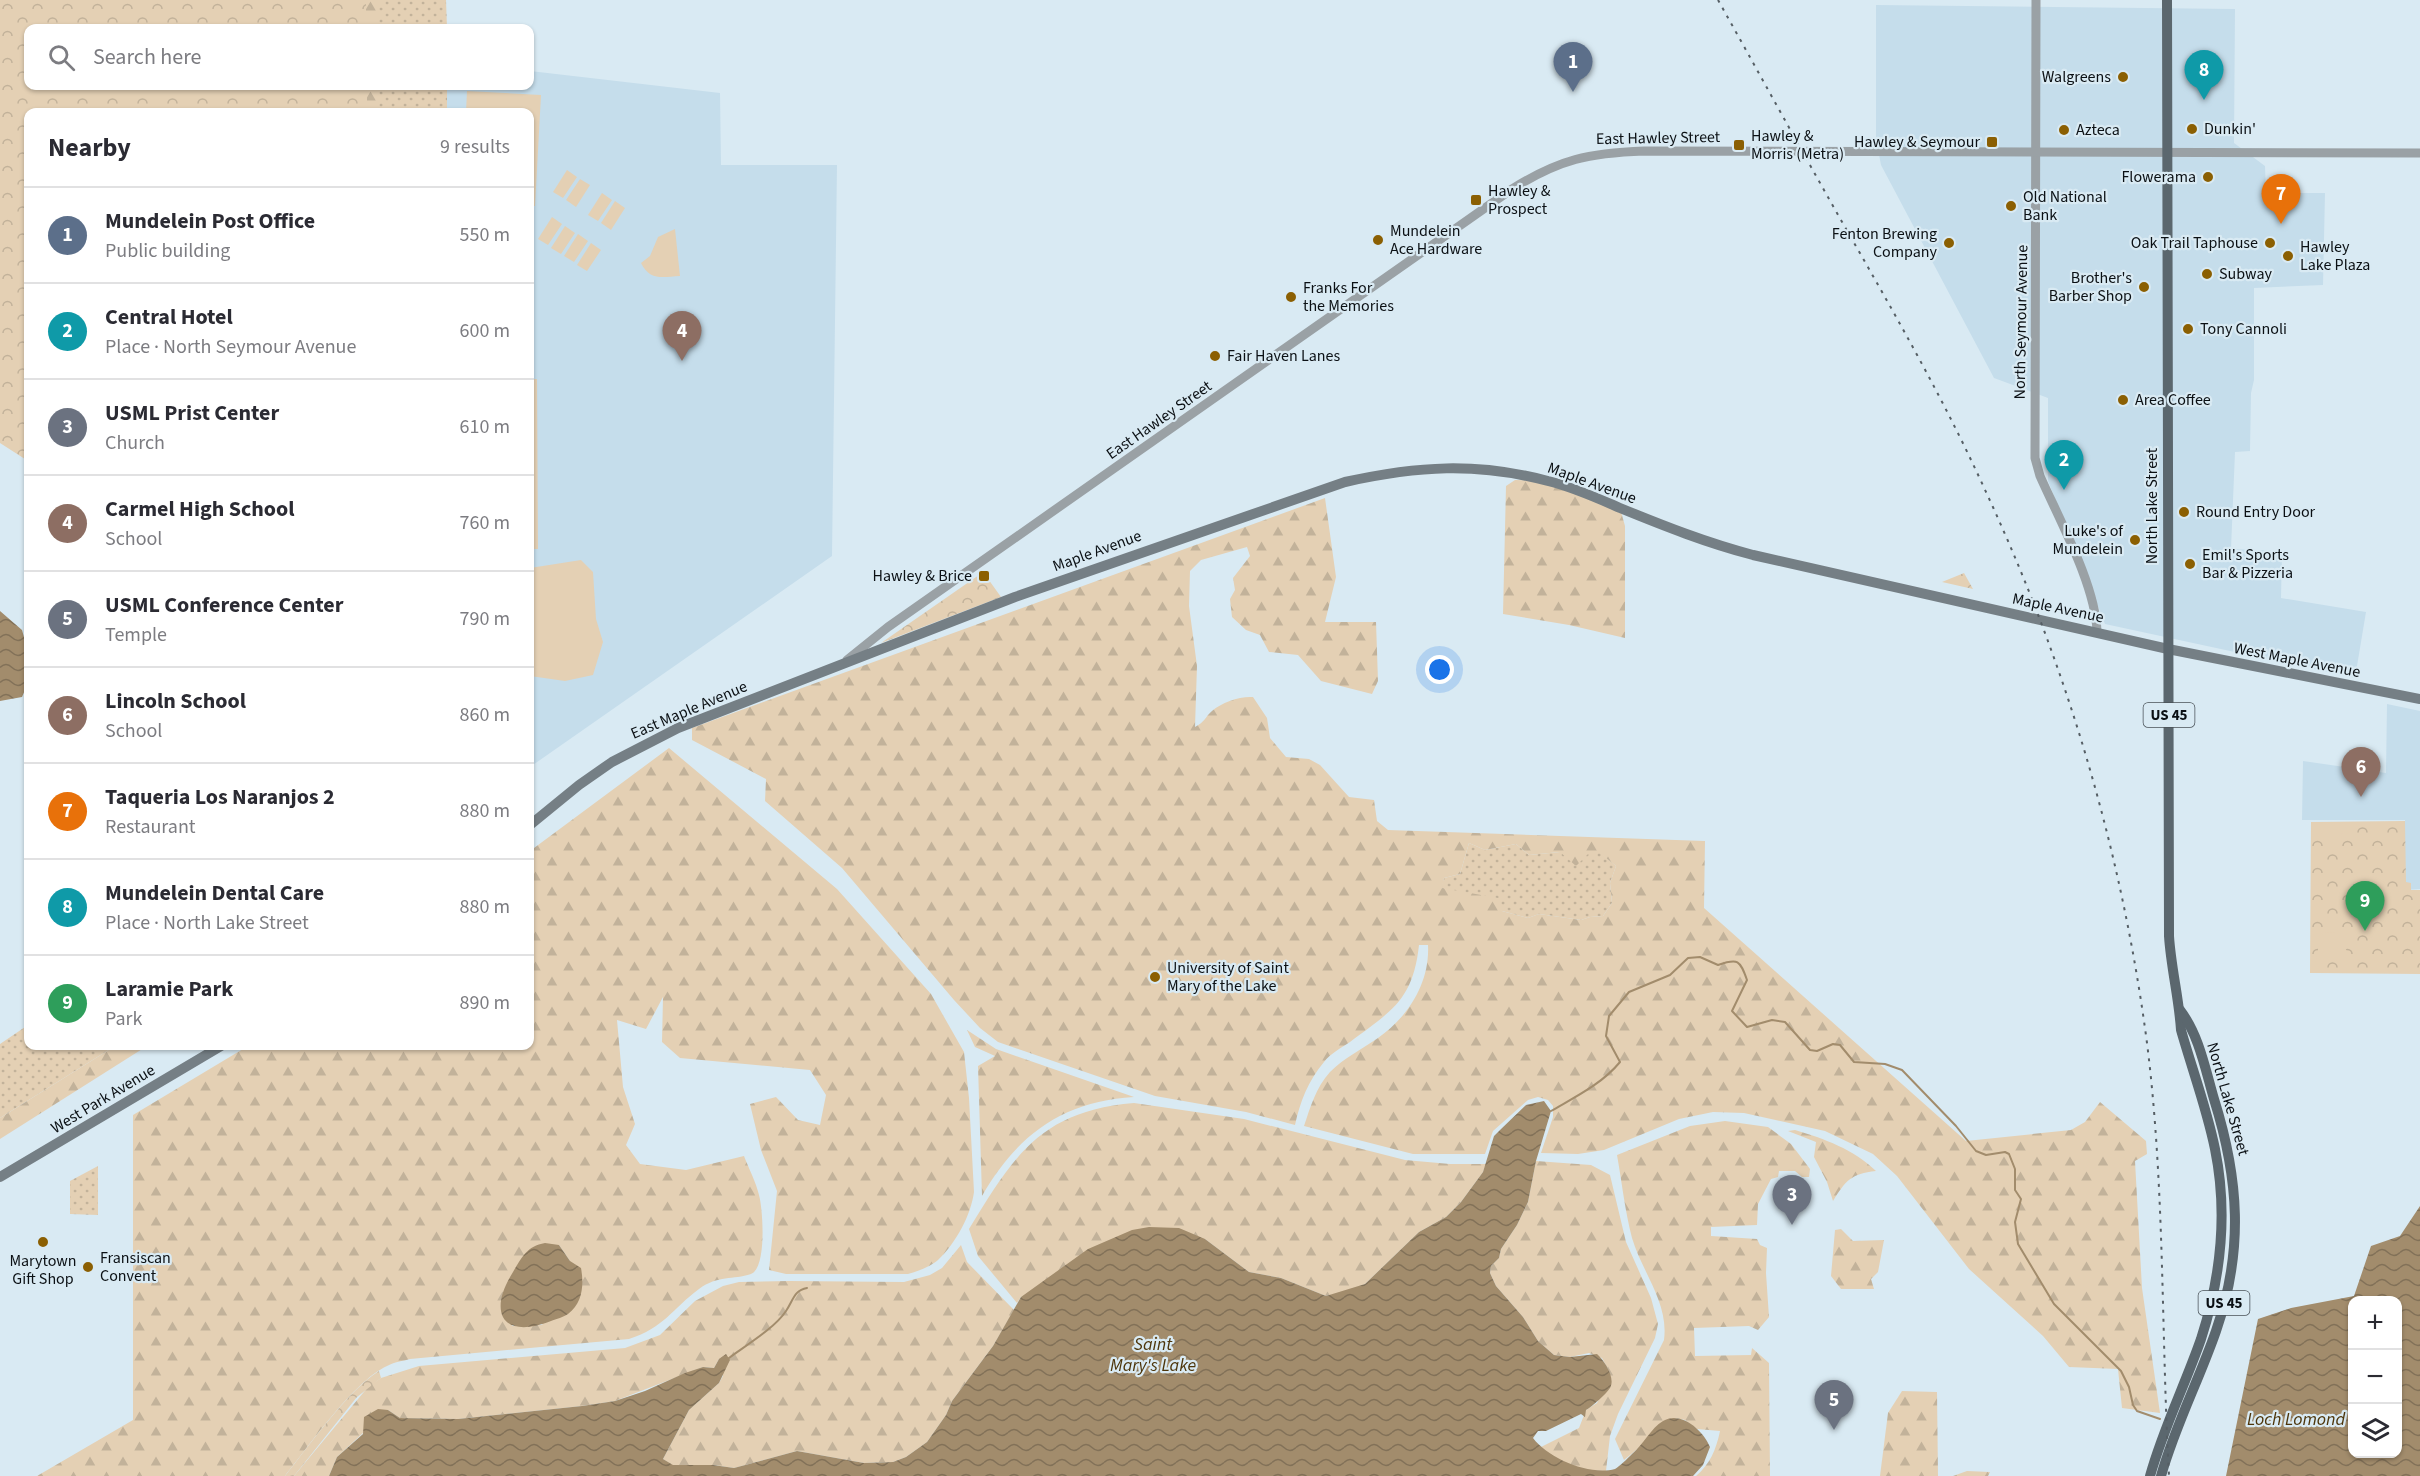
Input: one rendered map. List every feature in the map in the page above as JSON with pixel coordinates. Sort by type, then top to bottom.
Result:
[{"type":"main road","name":"North Lake Street","points":[[2150,1476],[2207,1318],[2217,1277],[2222,1229],[2221,1187],[2215,1148],[2181,1030],[2180,1010],[2170,961],[2167,0]]},
{"type":"main road","name":"Maple Avenue","points":[[843,664],[1100,565],[1345,482],[1385,472],[1451,467],[1496,471],[1549,481],[1691,537],[1733,550],[2168,649]]},
{"type":"main road","name":"West Maple Avenue","points":[[2168,649],[2420,699]]},
{"type":"main road","name":"East Maple Avenue","points":[[534,822],[579,785],[612,762],[650,741],[843,664]]},
{"type":"main road","name":"North Lake Street","points":[[2161,1476],[2221,1314],[2232,1269],[2236,1228],[2234,1188],[2225,1134],[2192,1026],[2180,1010]]},
{"type":"main road","name":"West Park Avenue","points":[[0,1178],[214,1050]]},
{"type":"street","name":"North Seymour Avenue","points":[[2036,0],[2035,458],[2040,476],[2088,589],[2097,622],[2097,632]]},
{"type":"street","name":"East Hawley Street","points":[[843,664],[897,621],[1512,189],[1548,168],[1591,154],[1631,151],[2420,153]]},
{"type":"shaded area","points":[[1876,5],[2235,9],[2234,143],[2265,166],[2266,193],[2325,193],[2323,285],[2254,288],[2254,380],[2251,393],[2250,451],[2235,452],[2231,549],[2282,551],[2281,598],[2366,612],[2355,678],[2105,624],[2048,481],[2048,398],[1994,378],[1881,165],[1876,139]]},
{"type":"shaded area","points":[[534,71],[720,93],[721,165],[837,165],[832,556],[534,764],[534,108],[447,108],[447,90],[534,90]]},
{"type":"shaded area","points":[[2387,704],[2420,711],[2420,889],[2404,890],[2405,820],[2302,820],[2303,761],[2386,773]]},
{"type":"green space","points":[[0,0],[366,0],[366,24],[24,24],[24,90],[367,90],[367,108],[24,108],[24,458],[0,443]]},
{"type":"green space","points":[[366,0],[378,0],[378,24],[366,24]]},
{"type":"green space","points":[[378,0],[446,0],[447,24],[378,24]]},
{"type":"green space","points":[[367,90],[377,90],[377,108],[367,108]]},
{"type":"green space","points":[[377,90],[447,90],[447,108],[377,108]]},
{"type":"green space","points":[[467,91],[541,95],[535,206],[534,108],[466,108]]},
{"type":"green space","points":[[567,170],[577,177],[563,198],[553,192]]},
{"type":"green space","points":[[580,179],[590,185],[576,207],[566,200]]},
{"type":"green space","points":[[602,193],[612,200],[598,221],[588,215]]},
{"type":"green space","points":[[615,201],[625,208],[611,230],[601,223]]},
{"type":"green space","points":[[552,217],[562,224],[548,245],[538,239]]},
{"type":"green space","points":[[565,226],[575,233],[561,254],[551,248]]},
{"type":"green space","points":[[675,229],[680,276],[657,277],[648,273],[641,263],[650,256],[658,237]]},
{"type":"green space","points":[[578,234],[588,241],[574,262],[564,256]]},
{"type":"green space","points":[[591,243],[601,250],[587,271],[577,265]]},
{"type":"green space","points":[[534,379],[537,379],[538,549],[534,549]]},
{"type":"green space","points":[[1515,480],[1549,481],[1620,508],[1625,526],[1625,638],[1569,625],[1503,614],[1506,486]]},
{"type":"green space","points":[[1325,498],[1336,577],[1325,622],[1376,622],[1378,681],[1372,694],[1321,681],[1298,655],[1269,652],[1260,635],[1246,630],[1232,617],[1230,599],[1235,590],[1233,578],[1250,556],[1247,547],[1201,560],[1190,571],[1189,606],[1197,666],[1195,727],[1226,702],[1253,697],[1267,718],[1270,738],[1286,757],[1309,759],[1320,765],[1349,797],[1374,800],[1377,821],[1388,830],[1705,841],[1704,908],[1966,1141],[2071,1130],[2085,1122],[2100,1102],[2146,1141],[2147,1154],[2135,1161],[2142,1288],[2160,1413],[2122,1408],[2118,1369],[2069,1367],[2043,1336],[1969,1269],[1897,1176],[1873,1154],[1825,1131],[1744,1113],[1713,1112],[1679,1119],[1604,1150],[1578,1154],[1541,1153],[1553,1117],[1553,1106],[1548,1100],[1538,1097],[1528,1100],[1493,1131],[1485,1154],[1413,1154],[1304,1126],[1317,1091],[1330,1072],[1389,1030],[1408,1009],[1421,986],[1428,959],[1428,945],[1419,945],[1411,979],[1398,1003],[1377,1022],[1329,1056],[1318,1069],[1305,1092],[1295,1125],[1246,1112],[1155,1096],[998,1042],[980,1028],[954,1000],[842,868],[765,801],[766,779],[692,740],[692,728]],"holes":[[[1469,843],[1485,850],[1516,844],[1529,855],[1560,852],[1576,866],[1589,853],[1600,853],[1616,866],[1610,883],[1612,903],[1603,916],[1581,920],[1539,914],[1528,918],[1502,911],[1498,898],[1442,888],[1444,878],[1460,874]]]},
{"type":"green space","points":[[581,560],[593,572],[596,619],[603,642],[593,675],[565,681],[534,677],[534,567]]},
{"type":"green space","points":[[1964,573],[1973,589],[1942,582]]},
{"type":"green space","points":[[979,575],[981,578],[986,576],[1001,597],[881,643]]},
{"type":"green space","points":[[669,748],[837,889],[931,994],[964,1052],[974,1192],[966,1219],[957,1237],[945,1253],[924,1268],[908,1274],[786,1274],[769,1270],[777,1191],[761,1150],[750,1104],[776,1097],[798,1120],[820,1125],[826,1095],[810,1070],[680,1058],[662,1042],[663,997],[646,1029],[617,1020],[623,1087],[635,1124],[626,1145],[640,1164],[686,1170],[744,1156],[758,1190],[762,1225],[760,1261],[751,1274],[706,1285],[659,1324],[629,1339],[410,1359],[390,1365],[374,1374],[347,1399],[285,1476],[37,1476],[133,1420],[133,1115],[241,1050],[534,1050],[534,848]],"holes":[[[559,1245],[570,1261],[542,1325],[512,1326]]]},
{"type":"green space","points":[[2405,821],[2406,882],[2411,883],[2411,890],[2420,890],[2420,974],[2310,973],[2311,822]]},
{"type":"green space","points":[[2326,822],[2343,822],[2341,845],[2326,845]]},
{"type":"green space","points":[[1469,843],[1485,850],[1516,844],[1529,855],[1600,852],[1616,866],[1610,883],[1612,903],[1603,916],[1581,920],[1539,914],[1528,918],[1502,911],[1441,888],[1444,878],[1460,874]]},
{"type":"green space","points":[[2325,932],[2337,933],[2348,953],[2342,959],[2326,962],[2320,966],[2315,963],[2318,937]]},
{"type":"green space","points":[[24,1028],[24,1050],[109,1050],[0,1118],[0,1044]]},
{"type":"green space","points":[[967,1030],[996,1049],[1134,1097],[1085,1106],[1044,1125],[1011,1155],[982,1196],[978,1066],[995,1056],[975,1047]]},
{"type":"green space","points":[[109,1050],[141,1050],[0,1139],[0,1118]]},
{"type":"green space","points":[[1134,1103],[1244,1119],[1405,1160],[1486,1164],[1483,1172],[1461,1202],[1446,1217],[1419,1232],[1365,1284],[1345,1292],[1326,1296],[1281,1278],[1249,1272],[1205,1239],[1021,1297],[1017,1303],[978,1256],[969,1229],[1016,1159],[1052,1127],[1075,1116],[1102,1108]]},
{"type":"green space","points":[[1725,1121],[1768,1127],[1791,1144],[1810,1169],[1809,1177],[1802,1177],[1795,1171],[1779,1171],[1778,1177],[1771,1179],[1758,1204],[1757,1225],[1711,1227],[1711,1236],[1757,1239],[1760,1245],[1767,1248],[1769,1317],[1758,1330],[1749,1326],[1694,1328],[1695,1356],[1751,1355],[1752,1348],[1769,1363],[1770,1476],[1696,1476],[1712,1456],[1720,1431],[1697,1429],[1685,1420],[1675,1418],[1624,1460],[1615,1439],[1664,1340],[1663,1313],[1659,1300],[1632,1238],[1617,1155],[1690,1126]]},
{"type":"green space","points":[[1795,1130],[1838,1146],[1858,1157],[1876,1171],[1850,1179],[1833,1201],[1827,1182],[1814,1157],[1816,1142],[1788,1131]]},
{"type":"green space","points":[[1536,1161],[1591,1165],[1610,1175],[1626,1242],[1651,1298],[1658,1324],[1655,1338],[1618,1414],[1610,1436],[1606,1471],[1577,1470],[1550,1455],[1541,1447],[1579,1428],[1586,1410],[1597,1403],[1610,1388],[1608,1369],[1602,1358],[1589,1353],[1570,1357],[1554,1355],[1538,1341],[1523,1317],[1496,1286],[1490,1273],[1491,1266],[1499,1258],[1501,1249],[1517,1225],[1528,1202]]},
{"type":"green space","points":[[98,1166],[98,1215],[70,1214],[70,1181]]},
{"type":"green space","points":[[1841,1229],[1853,1241],[1884,1240],[1878,1272],[1871,1279],[1874,1289],[1841,1289],[1831,1276],[1835,1230]]},
{"type":"green space","points":[[961,1245],[967,1262],[1014,1310],[993,1346],[952,1401],[946,1415],[927,1442],[906,1457],[893,1462],[864,1463],[797,1451],[734,1468],[713,1465],[672,1465],[663,1459],[689,1410],[719,1383],[723,1376],[719,1359],[714,1368],[703,1367],[615,1401],[458,1419],[400,1418],[388,1410],[337,1457],[329,1476],[294,1476],[368,1387],[381,1378],[419,1366],[625,1348],[660,1335],[695,1301],[723,1286],[739,1282],[904,1282],[930,1275],[942,1268]]},
{"type":"green space","points":[[379,1371],[381,1378],[357,1397],[294,1476],[285,1476],[342,1405]]},
{"type":"green space","points":[[1902,1391],[1937,1392],[1938,1476],[1880,1476],[1888,1413]]},
{"type":"green space","points":[[1967,1471],[1990,1472],[1988,1476],[1953,1476]]},
{"type":"water","points":[[0,611],[22,630],[24,692],[22,697],[0,701]]},
{"type":"water","name":"Saint Mary's Lake","points":[[1544,1101],[1551,1111],[1536,1161],[1528,1202],[1517,1225],[1501,1249],[1499,1258],[1491,1266],[1490,1273],[1496,1286],[1523,1317],[1538,1341],[1554,1355],[1570,1357],[1597,1354],[1608,1369],[1611,1384],[1602,1397],[1586,1410],[1585,1417],[1581,1414],[1546,1431],[1538,1431],[1533,1438],[1548,1452],[1570,1464],[1593,1470],[1615,1469],[1659,1424],[1670,1418],[1678,1418],[1698,1429],[1710,1447],[1703,1465],[1693,1476],[329,1476],[337,1457],[363,1434],[364,1417],[378,1409],[388,1410],[400,1418],[458,1419],[615,1401],[703,1367],[714,1368],[719,1359],[726,1354],[730,1360],[719,1383],[689,1410],[663,1459],[673,1465],[713,1465],[734,1468],[797,1451],[864,1463],[893,1462],[906,1457],[927,1442],[946,1415],[952,1401],[993,1346],[1021,1297],[1088,1249],[1132,1230],[1149,1227],[1179,1228],[1205,1239],[1249,1272],[1281,1278],[1326,1296],[1365,1284],[1419,1232],[1446,1217],[1461,1202],[1483,1172],[1494,1136],[1526,1105]]},
{"type":"water","name":"Loch Lomond","points":[[2420,1206],[2420,1476],[2226,1476],[2258,1319],[2291,1308],[2348,1297],[2348,1458],[2402,1458],[2402,1296],[2354,1296],[2371,1246],[2400,1236]]},
{"type":"water","points":[[539,1244],[559,1245],[570,1261],[581,1268],[582,1287],[577,1304],[568,1314],[535,1326],[511,1325],[504,1319],[501,1311],[501,1300],[505,1287],[526,1253]]},
{"type":"waterway","points":[[1551,1111],[1597,1083],[1620,1062],[1606,1036],[1609,1016],[1629,992],[1670,975],[1688,958],[1700,957],[1718,965],[1737,962],[1747,980],[1732,1011],[1747,1027],[1772,1020],[1785,1022],[1810,1050],[1817,1051],[1833,1044],[1840,1045],[1854,1062],[1885,1064],[1902,1070],[1956,1126],[1976,1151],[1986,1155],[2005,1152],[2009,1154],[2015,1169],[2015,1190],[2021,1199],[2015,1222],[2018,1244],[2054,1304],[2121,1371],[2137,1411],[2160,1419]]},
{"type":"waterway","points":[[729,1358],[775,1324],[796,1294],[807,1288]]},
{"type":"railway","points":[[1718,0],[1905,334],[1971,460],[2042,625],[2088,761],[2123,901],[2147,1043],[2160,1205],[2169,1476]]},
{"type":"place","name":"Walgreens","points":[[2123,77]]},
{"type":"place","name":"Mundelein Post Office","points":[[1573,92]]},
{"type":"place","name":"Mundelein Dental Care","points":[[2204,100]]},
{"type":"place","name":"Dunkin'","points":[[2192,129]]},
{"type":"place","name":"Azteca","points":[[2064,130]]},
{"type":"place","name":"Hawley & Seymour","points":[[1992,142]]},
{"type":"place","name":"Hawley & Morris (Metra)","points":[[1739,145]]},
{"type":"place","name":"Flowerama","points":[[2208,177]]},
{"type":"place","name":"Hawley & Prospect","points":[[1476,200]]},
{"type":"place","name":"Old National Bank","points":[[2011,206]]},
{"type":"place","name":"Taqueria Los Naranjos 2","points":[[2281,224]]},
{"type":"place","name":"Mundelein Ace Hardware","points":[[1378,240]]},
{"type":"place","name":"Fenton Brewing Company","points":[[1949,243]]},
{"type":"place","name":"Oak Trail Taphouse","points":[[2270,243]]},
{"type":"place","name":"Hawley Lake Plaza","points":[[2288,256]]},
{"type":"place","name":"Subway","points":[[2207,274]]},
{"type":"place","name":"Brother's Barber Shop","points":[[2144,287]]},
{"type":"place","name":"Franks For the Memories","points":[[1291,297]]},
{"type":"place","name":"Tony Cannoli","points":[[2188,329]]},
{"type":"place","name":"Fair Haven Lanes","points":[[1215,356]]},
{"type":"place","name":"Carmel High School","points":[[682,361]]},
{"type":"place","name":"Area Coffee","points":[[2123,400]]},
{"type":"place","name":"Central Hotel","points":[[2064,490]]},
{"type":"place","name":"Round Entry Door","points":[[2184,512]]},
{"type":"place","name":"Luke's of Mundelein","points":[[2135,540]]},
{"type":"place","name":"Emil's Sports Bar & Pizzeria","points":[[2190,564]]},
{"type":"place","name":"Hawley & Brice","points":[[984,576]]},
{"type":"place","name":"Lincoln School","points":[[2361,797]]},
{"type":"place","name":"Laramie Park","points":[[2365,931]]},
{"type":"place","name":"University of Saint Mary of the Lake","points":[[1155,977]]},
{"type":"place","name":"USML Prist Center","points":[[1792,1225]]},
{"type":"place","name":"Marytown Gift Shop","points":[[43,1242]]},
{"type":"place","name":"Fransiscan Convent","points":[[88,1267]]},
{"type":"place","name":"USML Conference Center","points":[[1834,1430]]}]
